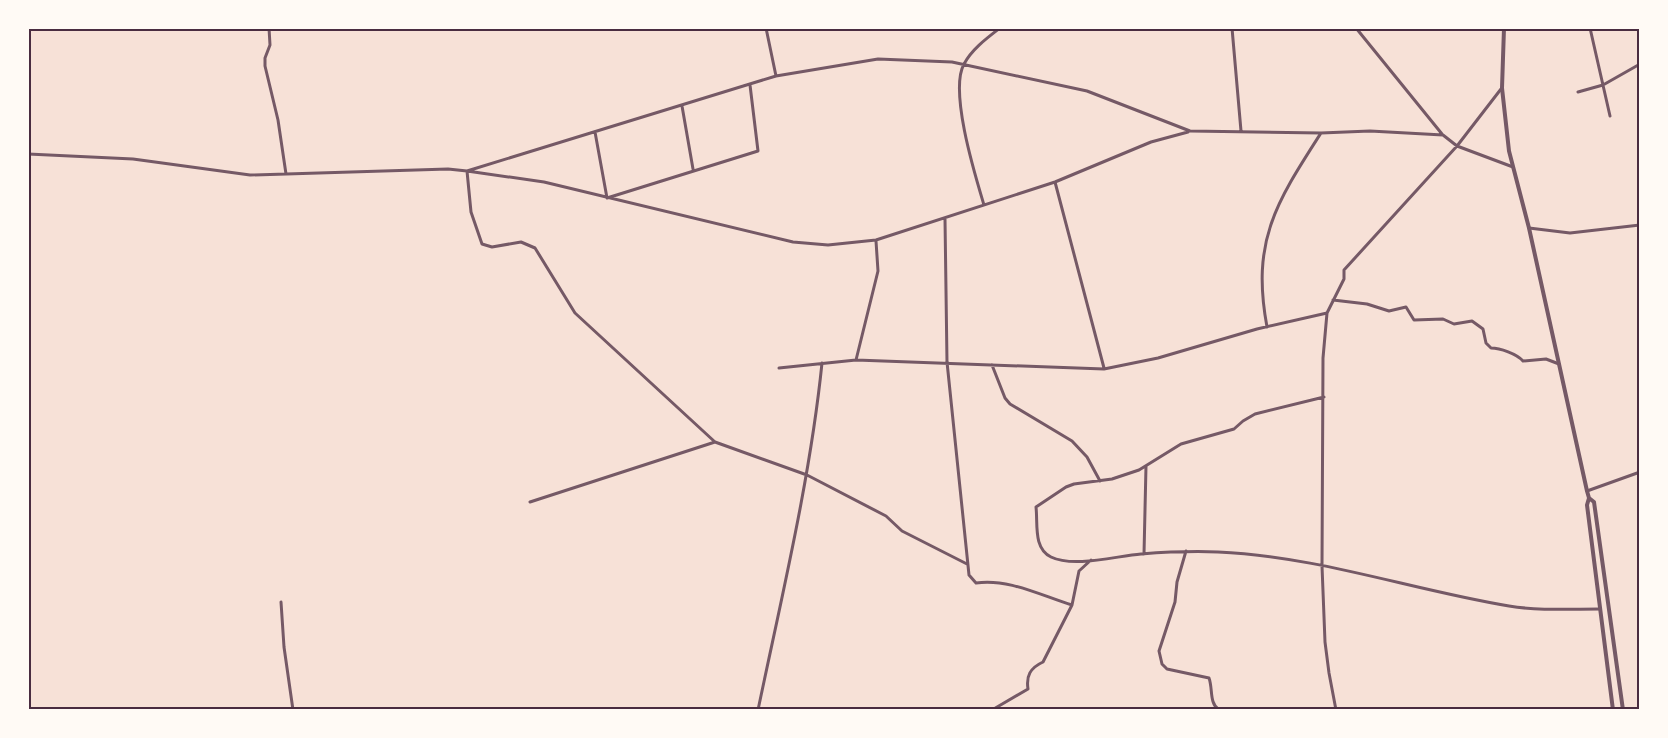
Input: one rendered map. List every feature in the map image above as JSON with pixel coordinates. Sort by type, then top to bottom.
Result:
[{"type":"street","points":[[269,28],[270,45],[265,58],[265,66],[278,120],[286,174]]},
{"type":"street","points":[[766,28],[776,76]]},
{"type":"street","points":[[984,205],[963,121],[959,76],[964,64],[982,42],[1000,28]]},
{"type":"street","points":[[1232,28],[1241,131]]},
{"type":"street","points":[[1356,28],[1443,135],[1457,146],[1512,167]]},
{"type":"street","points":[[1504,28],[1502,88],[1506,132],[1512,167],[1529,228],[1589,498],[1587,505],[1613,710]]},
{"type":"street","points":[[1590,28],[1610,116]]},
{"type":"street","points":[[467,171],[776,76],[878,59],[952,62],[1087,92],[1190,131]]},
{"type":"street","points":[[1578,92],[1603,85],[1640,64]]},
{"type":"street","points":[[607,198],[758,151],[750,85]]},
{"type":"street","points":[[1336,710],[1325,642],[1322,566],[1323,358],[1327,313],[1344,279],[1344,270],[1457,146],[1502,88]]},
{"type":"street","points":[[682,106],[693,170]]},
{"type":"street","points":[[28,154],[133,159],[250,175],[448,169],[467,171],[544,182],[793,242],[828,245],[876,240],[945,219],[1055,182],[1151,142],[1190,131],[1321,134],[1370,131],[1443,135]]},
{"type":"street","points":[[595,132],[607,198]]},
{"type":"street","points":[[1267,327],[1262,287],[1268,231],[1275,209],[1289,182],[1321,134]]},
{"type":"street","points":[[467,171],[471,212],[477,235],[482,244],[492,247],[521,242],[536,248],[575,313],[715,442],[807,475],[886,516],[902,531],[967,564]]},
{"type":"street","points":[[1055,182],[1104,369]]},
{"type":"street","points":[[945,219],[946,362],[969,574],[976,583],[1012,585],[1072,605]]},
{"type":"street","points":[[1529,228],[1570,233],[1640,225]]},
{"type":"street","points":[[856,360],[878,271],[876,240]]},
{"type":"street","points":[[1333,300],[1367,304],[1389,311],[1406,307],[1414,320],[1443,319],[1454,324],[1472,321],[1483,329],[1486,342],[1491,348],[1518,356],[1523,361],[1546,359],[1559,364]]},
{"type":"street","points":[[779,368],[856,360],[1104,369],[1158,358],[1267,327],[1327,313]]},
{"type":"street","points":[[758,710],[807,475],[822,363]]},
{"type":"street","points":[[992,365],[1005,398],[1010,404],[1072,441],[1088,457],[1100,481]]},
{"type":"street","points":[[1324,397],[1255,414],[1243,420],[1234,429],[1181,444],[1146,466],[1127,474],[1100,481],[1074,484],[1036,507],[1038,540],[1049,556],[1077,562],[1185,550],[1233,553],[1322,566],[1511,606],[1546,610],[1600,609]]},
{"type":"street","points":[[530,502],[715,442]]},
{"type":"street","points":[[1144,554],[1146,466]]},
{"type":"street","points":[[1587,491],[1640,472]]},
{"type":"street","points":[[1589,498],[1594,502],[1623,710]]},
{"type":"street","points":[[1185,550],[1177,582],[1175,602],[1159,651],[1160,657],[1167,669],[1209,678],[1214,706],[1219,710]]},
{"type":"street","points":[[992,710],[1028,689],[1027,678],[1034,666],[1043,662],[1072,605],[1079,571],[1092,559]]},
{"type":"street","points":[[281,602],[284,647],[293,710]]}]
